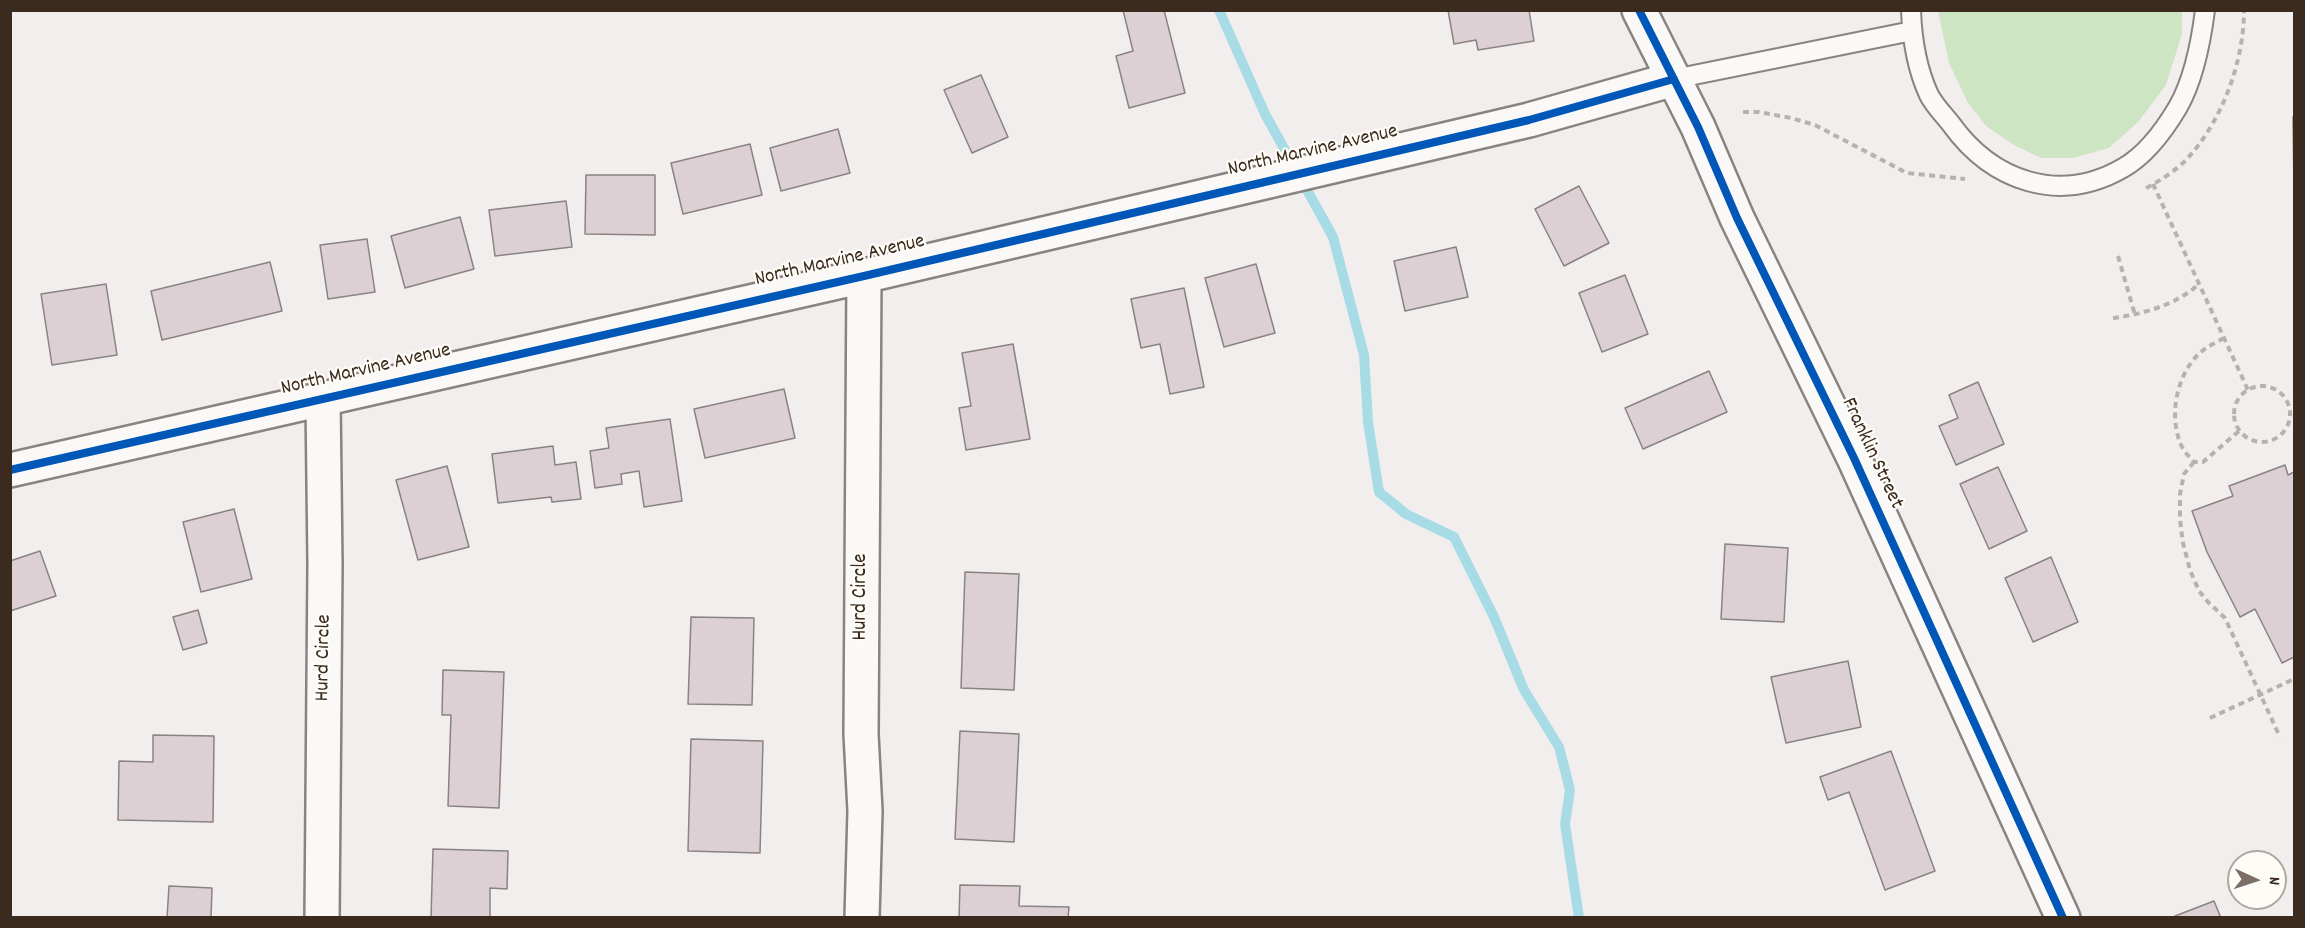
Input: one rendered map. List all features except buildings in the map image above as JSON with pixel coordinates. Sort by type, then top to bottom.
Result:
[{"type":"street","name":"Franklin Street","points":[[1639,10],[1698,127],[1737,218],[1854,458],[2062,918]]},
{"type":"street","name":"North Marvine Avenue","points":[[10,470],[864,276],[1529,120],[1674,79]]},
{"type":"street","name":"Hurd Circle","points":[[862,918],[865,811],[861,734],[864,276]]},
{"type":"street","name":"Hurd Circle","points":[[322,918],[325,565],[323,399]]},
{"type":"lane","points":[[1911,10],[1914,49],[1929,95],[1964,142],[1986,162],[2003,172],[2022,180],[2068,186],[2088,183],[2124,168],[2139,156],[2166,125],[2179,105],[2189,82],[2205,10]]},
{"type":"lane","points":[[1674,79],[1912,31]]},
{"type":"path","points":[[1743,112],[1759,112],[1815,125],[1907,173],[1969,179]]},
{"type":"path","points":[[2153,184],[2248,390]]},
{"type":"path","points":[[2118,256],[2135,315]]},
{"type":"path","points":[[2113,318],[2135,315],[2172,302],[2192,291],[2199,284]]},
{"type":"path","points":[[2224,338],[2208,346],[2194,357],[2184,373],[2177,392],[2177,432],[2183,449],[2194,462],[2203,462],[2239,430]]},
{"type":"path","points":[[2257,386],[2276,389],[2288,403],[2292,422],[2280,437],[2263,443],[2245,437],[2239,430],[2234,413],[2236,404],[2240,396],[2248,390],[2257,386]]},
{"type":"path","points":[[2194,462],[2184,474],[2180,494],[2181,532],[2190,570],[2204,596],[2225,618],[2280,737]]},
{"type":"path","points":[[2210,718],[2295,679]]},
{"type":"green space","points":[[1938,11],[2182,11],[2182,34],[2166,85],[2139,121],[2109,148],[2073,158],[2041,158],[2014,145],[1986,126],[1968,103],[1949,63]]},
{"type":"waterway","points":[[1219,10],[1265,114],[1333,237],[1364,355],[1368,422],[1379,492],[1406,514],[1454,537],[1494,617],[1524,690],[1559,747],[1570,790],[1565,824],[1579,918]]},
{"type":"cycle path","points":[[1639,10],[1698,127],[1737,218],[1854,458],[2063,918]]},
{"type":"cycle path","points":[[10,470],[864,276],[1529,120],[1674,79]]}]
